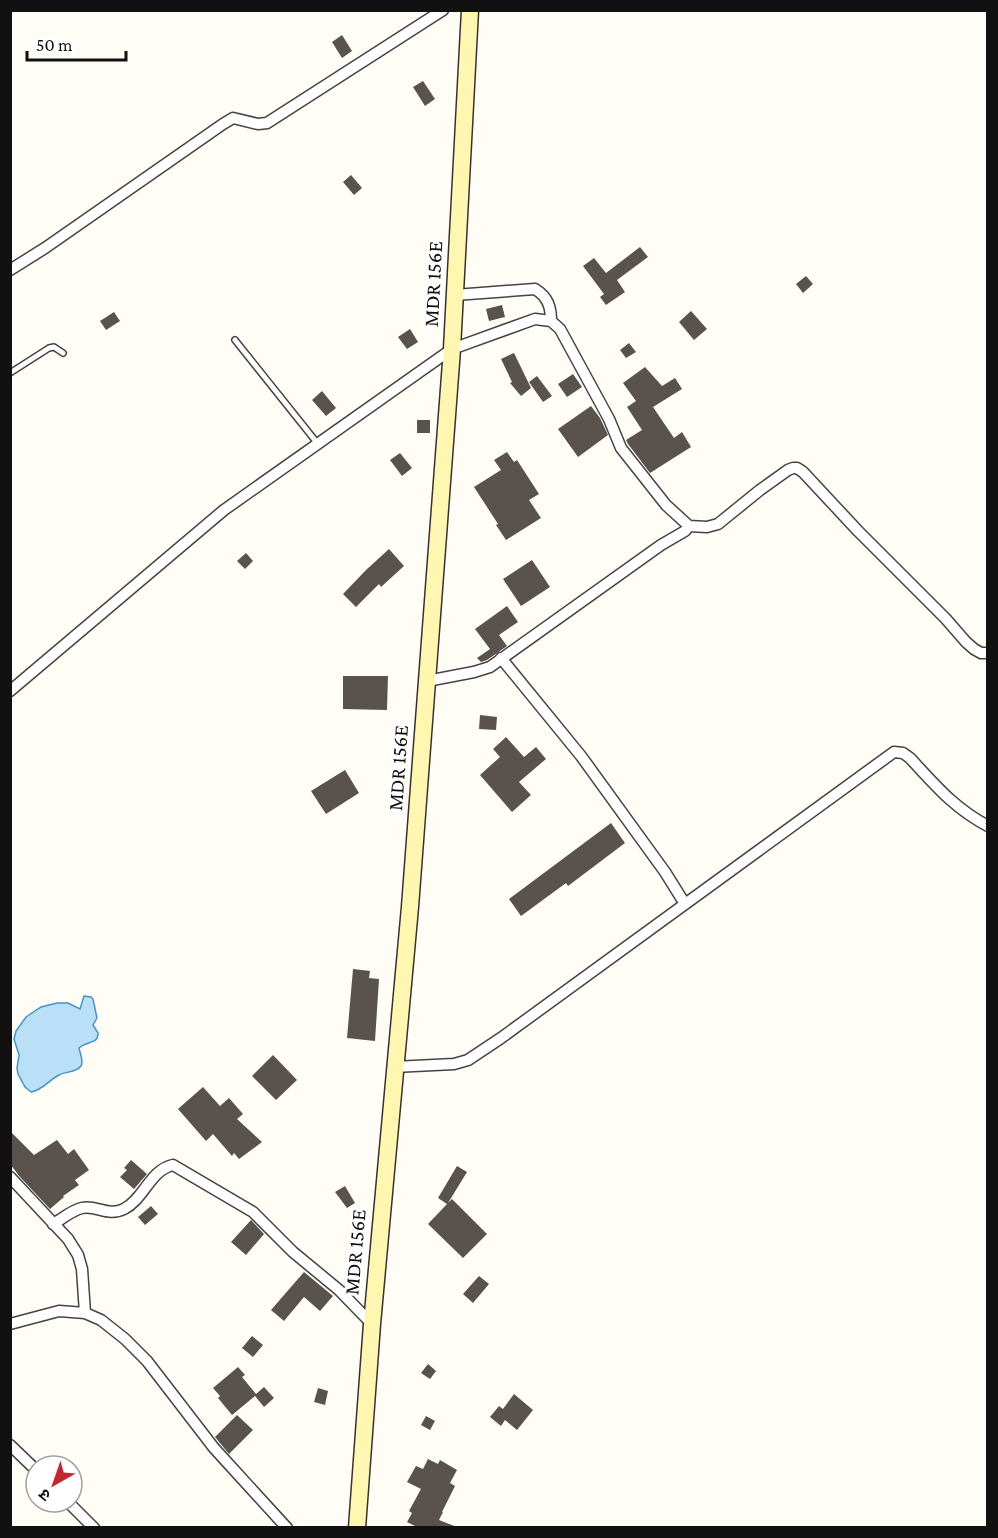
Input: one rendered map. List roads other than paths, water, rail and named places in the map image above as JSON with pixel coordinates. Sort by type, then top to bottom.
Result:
[{"type":"main road","name":"MDR 156E","points":[[357,1527],[372,1324],[410,907],[452,349],[470,10]]},
{"type":"street","points":[[10,270],[223,124],[233,118],[258,124],[267,123],[443,10]]},
{"type":"street","points":[[455,295],[535,290],[543,294],[549,303],[551,321]]},
{"type":"street","points":[[10,691],[224,510],[452,349],[535,319],[551,321],[560,329],[609,419],[621,448],[666,505],[689,526],[707,527],[718,524],[788,470],[797,468],[803,471],[966,642],[981,653],[987,653]]},
{"type":"street","points":[[427,681],[490,668],[689,526]]},
{"type":"street","points":[[501,658],[581,756],[685,904]]},
{"type":"street","points":[[394,1067],[454,1065],[468,1060],[894,752],[903,753],[910,758],[950,801],[987,826]]},
{"type":"street","points":[[53,1224],[82,1208],[93,1208],[109,1213],[124,1209],[139,1196],[154,1176],[165,1167],[173,1166],[253,1212],[293,1252],[339,1290],[372,1324]]},
{"type":"street","points":[[10,1177],[68,1239],[78,1255],[82,1269],[85,1313]]},
{"type":"street","points":[[10,1323],[58,1311],[85,1313],[101,1320],[147,1361],[214,1448],[287,1527]]},
{"type":"street","points":[[10,1445],[24,1458]]},
{"type":"street","points":[[80,1514],[94,1527]]},
{"type":"lane","points":[[235,340],[318,444]]},
{"type":"lane","points":[[10,373],[49,348],[54,347],[63,353]]},
{"type":"water","points":[[84,996],[93,999],[97,1018],[93,1025],[98,1037],[79,1048],[82,1062],[79,1068],[59,1075],[31,1092],[25,1087],[18,1074],[19,1055],[14,1039],[16,1031],[26,1017],[41,1007],[68,1003],[80,1009]]}]
